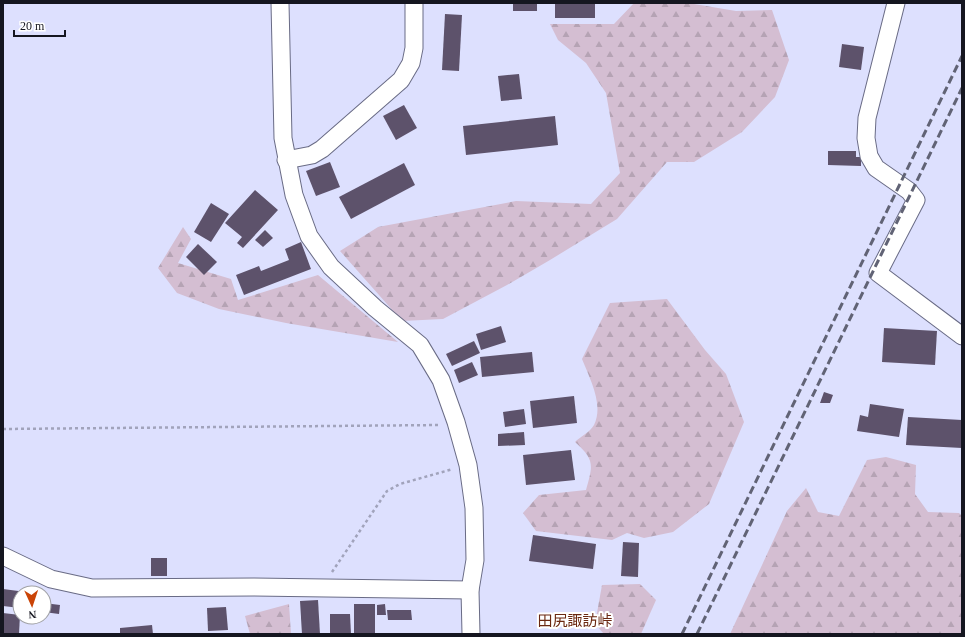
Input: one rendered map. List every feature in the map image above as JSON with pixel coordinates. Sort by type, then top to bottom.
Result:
[{"type":"street","points":[[280,3],[283,138],[286,160],[294,195],[309,236],[331,267],[375,308],[420,345],[441,380],[456,422],[468,465],[474,508],[475,553],[470,590],[471,634]]},
{"type":"street","points":[[286,160],[312,155],[322,149],[401,80],[411,63],[414,48],[414,3]]},
{"type":"street","points":[[896,3],[867,118],[866,138],[870,156],[876,168],[909,191],[916,200],[878,273],[962,336]]},
{"type":"street","points":[[3,556],[51,579],[92,588],[254,587],[470,590]]},
{"type":"path","points":[[3,430],[436,426],[456,422]]},
{"type":"path","points":[[321,588],[387,491],[400,484],[468,465]]},
{"type":"green space","points":[[634,3],[688,3],[736,11],[772,10],[789,60],[775,97],[742,132],[694,162],[667,162],[617,219],[550,260],[443,319],[402,321],[340,251],[378,227],[516,201],[591,204],[620,173],[606,93],[586,63],[558,40],[550,24],[614,24]]},
{"type":"green space","points":[[183,227],[191,239],[178,263],[231,279],[238,300],[318,275],[398,342],[286,323],[219,309],[177,293],[158,268]]},
{"type":"green space","points":[[667,299],[705,350],[726,374],[744,422],[709,504],[673,532],[644,538],[627,533],[612,540],[536,531],[523,513],[539,495],[586,490],[591,463],[582,448],[575,442],[594,425],[597,417],[597,401],[592,383],[582,359],[610,303]]},
{"type":"green space","points":[[886,457],[916,465],[915,494],[928,512],[959,513],[962,516],[962,634],[730,634],[787,511],[806,488],[818,512],[839,516],[867,460]]},
{"type":"green space","points":[[640,584],[656,600],[641,634],[604,634],[595,624],[602,585]]},
{"type":"green space","points":[[289,604],[291,634],[250,634],[245,616]]},
{"type":"building","points":[[513,3],[537,3],[537,11],[513,11]]},
{"type":"building","points":[[555,3],[595,3],[595,18],[555,18]]},
{"type":"building","points":[[445,14],[462,15],[459,71],[442,70]]},
{"type":"building","points":[[842,44],[864,47],[861,70],[839,67]]},
{"type":"building","points":[[519,74],[522,99],[501,101],[498,76]]},
{"type":"building","points":[[404,105],[417,128],[396,140],[383,116]]},
{"type":"building","points":[[555,116],[558,145],[466,155],[463,126]]},
{"type":"building","points":[[828,151],[856,151],[856,157],[861,157],[861,166],[828,165]]},
{"type":"building","points":[[330,162],[340,187],[316,196],[306,171]]},
{"type":"building","points":[[404,163],[415,185],[351,219],[339,197]]},
{"type":"building","points":[[255,190],[278,210],[243,248],[237,243],[242,237],[225,223]]},
{"type":"building","points":[[211,203],[229,214],[211,242],[194,232]]},
{"type":"building","points":[[265,230],[273,238],[263,247],[255,240]]},
{"type":"building","points":[[301,242],[311,269],[244,295],[236,275],[259,266],[261,271],[289,260],[285,249]]},
{"type":"building","points":[[198,244],[217,262],[204,275],[186,257]]},
{"type":"building","points":[[501,326],[506,342],[481,350],[476,334]]},
{"type":"building","points":[[884,328],[937,331],[935,365],[882,362]]},
{"type":"building","points":[[474,341],[480,353],[452,366],[446,354]]},
{"type":"building","points":[[532,352],[534,372],[482,377],[480,357]]},
{"type":"building","points":[[472,362],[478,375],[459,383],[454,370]]},
{"type":"building","points":[[824,392],[833,395],[830,403],[820,403]]},
{"type":"building","points":[[574,396],[577,423],[533,428],[530,401]]},
{"type":"building","points":[[870,404],[904,409],[899,437],[857,431],[860,415],[868,417]]},
{"type":"building","points":[[524,409],[526,424],[505,427],[503,412]]},
{"type":"building","points":[[908,417],[962,420],[962,448],[906,445]]},
{"type":"building","points":[[524,432],[525,445],[498,446],[498,434]]},
{"type":"building","points":[[571,450],[575,480],[526,485],[523,455]]},
{"type":"building","points":[[533,535],[596,544],[593,569],[529,561]]},
{"type":"building","points":[[623,542],[639,543],[638,577],[621,576]]},
{"type":"building","points":[[151,558],[167,558],[167,576],[151,576]]},
{"type":"building","points":[[3,589],[12,590],[12,607],[3,606]]},
{"type":"building","points":[[318,600],[320,634],[302,634],[300,601]]},
{"type":"building","points":[[52,604],[60,605],[59,614],[52,613]]},
{"type":"building","points":[[354,604],[375,604],[375,634],[354,634]]},
{"type":"building","points":[[385,604],[386,615],[377,615],[377,605]]},
{"type":"building","points":[[226,607],[228,630],[208,631],[207,608]]},
{"type":"building","points":[[387,610],[411,610],[412,620],[388,620]]},
{"type":"building","points":[[3,613],[12,614],[12,625],[19,625],[19,634],[3,634]]},
{"type":"building","points":[[330,614],[350,614],[351,634],[330,634]]},
{"type":"building","points":[[152,625],[153,634],[120,634],[120,628]]},
{"type":"railway","points":[[682,634],[962,56]]},
{"type":"railway","points":[[697,634],[962,88]]},
{"type":"district","name":"田尻諏訪峠","points":[[575,621]]}]
